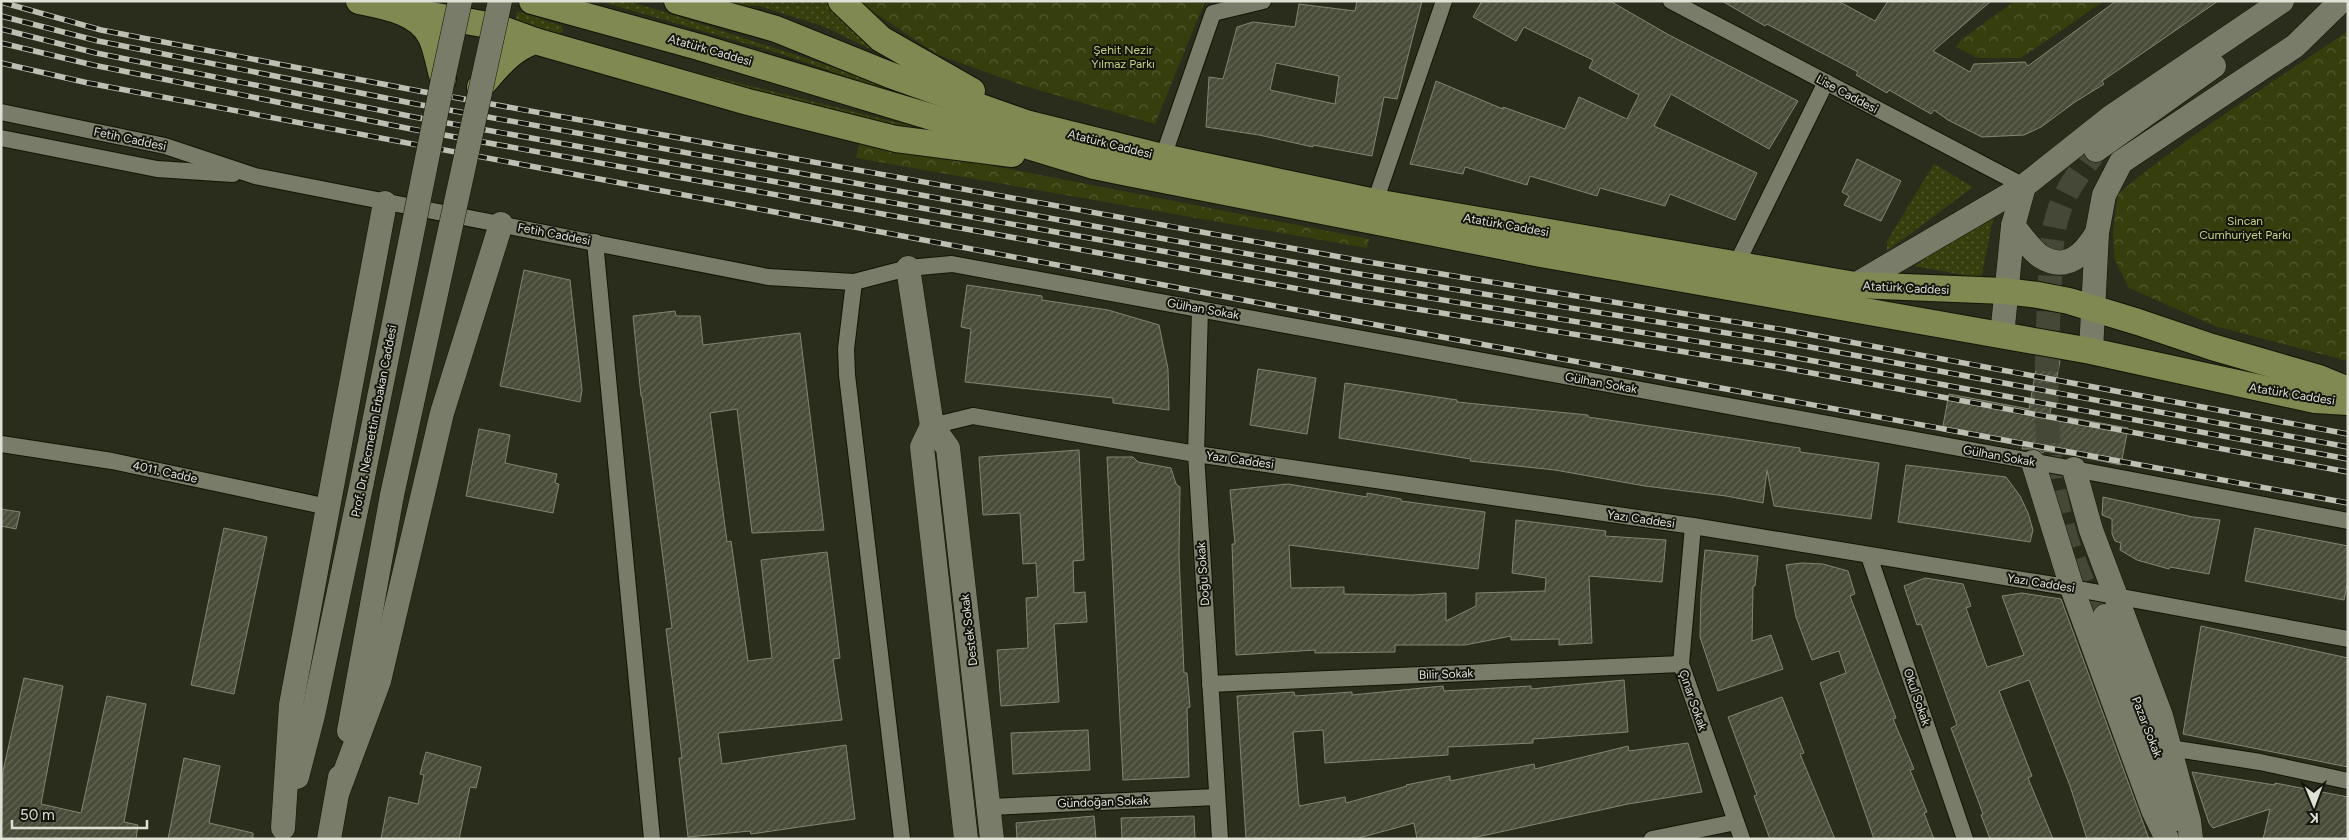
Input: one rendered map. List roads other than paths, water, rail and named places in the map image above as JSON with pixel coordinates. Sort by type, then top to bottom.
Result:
[{"type":"main road","points":[[359,1],[390,8],[458,10],[535,41],[748,102],[896,139],[1094,166]]},
{"type":"main road","points":[[329,839],[392,495],[500,1]]},
{"type":"main road","name":"Atatürk Caddesi","points":[[532,1],[699,47],[1094,166],[1206,190],[1541,254],[2091,351],[2257,389],[2315,400],[2348,402]]},
{"type":"main road","name":"Atatürk Caddesi","points":[[677,1],[776,29],[890,75],[1026,122],[1164,157],[1375,202],[1855,285],[2005,291],[2038,295],[2094,309],[2212,347],[2319,378],[2348,390]]},
{"type":"main road","points":[[841,1],[881,39],[1026,122]]},
{"type":"main road","points":[[1855,285],[2024,186],[2111,116],[2282,1]]},
{"type":"main road","points":[[2302,1],[2101,155],[2209,88],[2341,1]]},
{"type":"main road","points":[[2091,351],[2097,233],[2104,195],[2121,162],[2295,46],[2341,1]]},
{"type":"main road","points":[[390,8],[417,20],[430,36],[443,79]]},
{"type":"main road","name":"Prof. Dr. Necmettin Erbakan Caddesi","points":[[282,833],[313,715],[458,10]]},
{"type":"main road","points":[[480,87],[520,46],[535,41]]},
{"type":"main road","points":[[2002,336],[2013,226],[2024,186]]},
{"type":"main road","points":[[282,833],[291,705],[385,203]]},
{"type":"main road","points":[[338,791],[379,681],[442,413],[501,224]]},
{"type":"main road","points":[[2013,226],[2039,255],[2056,262],[2070,261],[2080,256],[2097,233]]},
{"type":"main road","name":"Destek Sokak","points":[[908,268],[932,426],[948,448],[992,839]]},
{"type":"main road","points":[[932,426],[922,448],[966,839]]},
{"type":"main road","points":[[2033,462],[2072,588],[2153,810],[2168,839]]},
{"type":"main road","points":[[2074,468],[2092,530],[2106,609],[2162,716],[2189,821],[2191,839]]},
{"type":"main road","name":"Pazar Sokak","points":[[2106,609],[2159,757],[2185,839]]},
{"type":"street","points":[[1164,157],[1213,13],[1263,1]]},
{"type":"street","points":[[1375,202],[1444,1]]},
{"type":"street","name":"Lise Caddesi","points":[[1671,1],[2024,186]]},
{"type":"street","points":[[1736,265],[1826,82]]},
{"type":"street","name":"Fetih Caddesi","points":[[1,112],[165,146],[255,176],[385,203],[595,242],[768,277],[854,282]]},
{"type":"street","name":"Fetih Caddesi","points":[[1,138],[157,169],[255,176]]},
{"type":"street","points":[[595,242],[652,839]]},
{"type":"street","name":"Gülhan Sokak","points":[[854,282],[908,268],[952,264],[2074,468],[2348,522]]},
{"type":"street","points":[[854,282],[846,349],[847,375],[899,838]]},
{"type":"street","name":"Doğu Sokak","points":[[1200,309],[1196,454],[1220,839]]},
{"type":"street","name":"Yazı Caddesi","points":[[932,426],[973,416],[1196,454],[1692,526],[2072,588],[2106,609],[2348,639]]},
{"type":"street","name":"4011. Cadde","points":[[1,444],[112,461],[328,507]]},
{"type":"street","name":"Çınar Sokak","points":[[1692,526],[1681,664],[1742,839]]},
{"type":"street","name":"Okul Sokak","points":[[1869,556],[1965,839]]},
{"type":"street","name":"Bilir Sokak","points":[[1210,684],[1681,664]]},
{"type":"street","points":[[2170,748],[2260,762],[2348,781]]},
{"type":"street","name":"Gündoğan Sokak","points":[[989,807],[1217,797]]},
{"type":"street","points":[[1652,839],[1736,822]]},
{"type":"tunnel","points":[[2096,150],[2067,192],[2056,219],[2050,266],[2047,415],[2056,500],[2070,549],[2096,616]]},
{"type":"railway","points":[[1,2],[101,30],[419,91],[1368,262],[1785,330],[2348,434]]},
{"type":"railway","points":[[1,16],[98,41],[416,104],[1365,275],[1783,342],[2348,447]]},
{"type":"railway","points":[[1,29],[96,53],[414,117],[1363,287],[1781,355],[2348,459]]},
{"type":"railway","points":[[1,43],[93,65],[411,129],[1360,300],[1779,367],[2348,472]]},
{"type":"railway","points":[[1,63],[88,83],[1355,321],[2348,503]]},
{"type":"park label","name":"Şehit Nezir Yılmaz Parkı","points":[[1123,57]]},
{"type":"park label","name":"Sincan Cumhuriyet Parkı","points":[[2245,228]]}]
